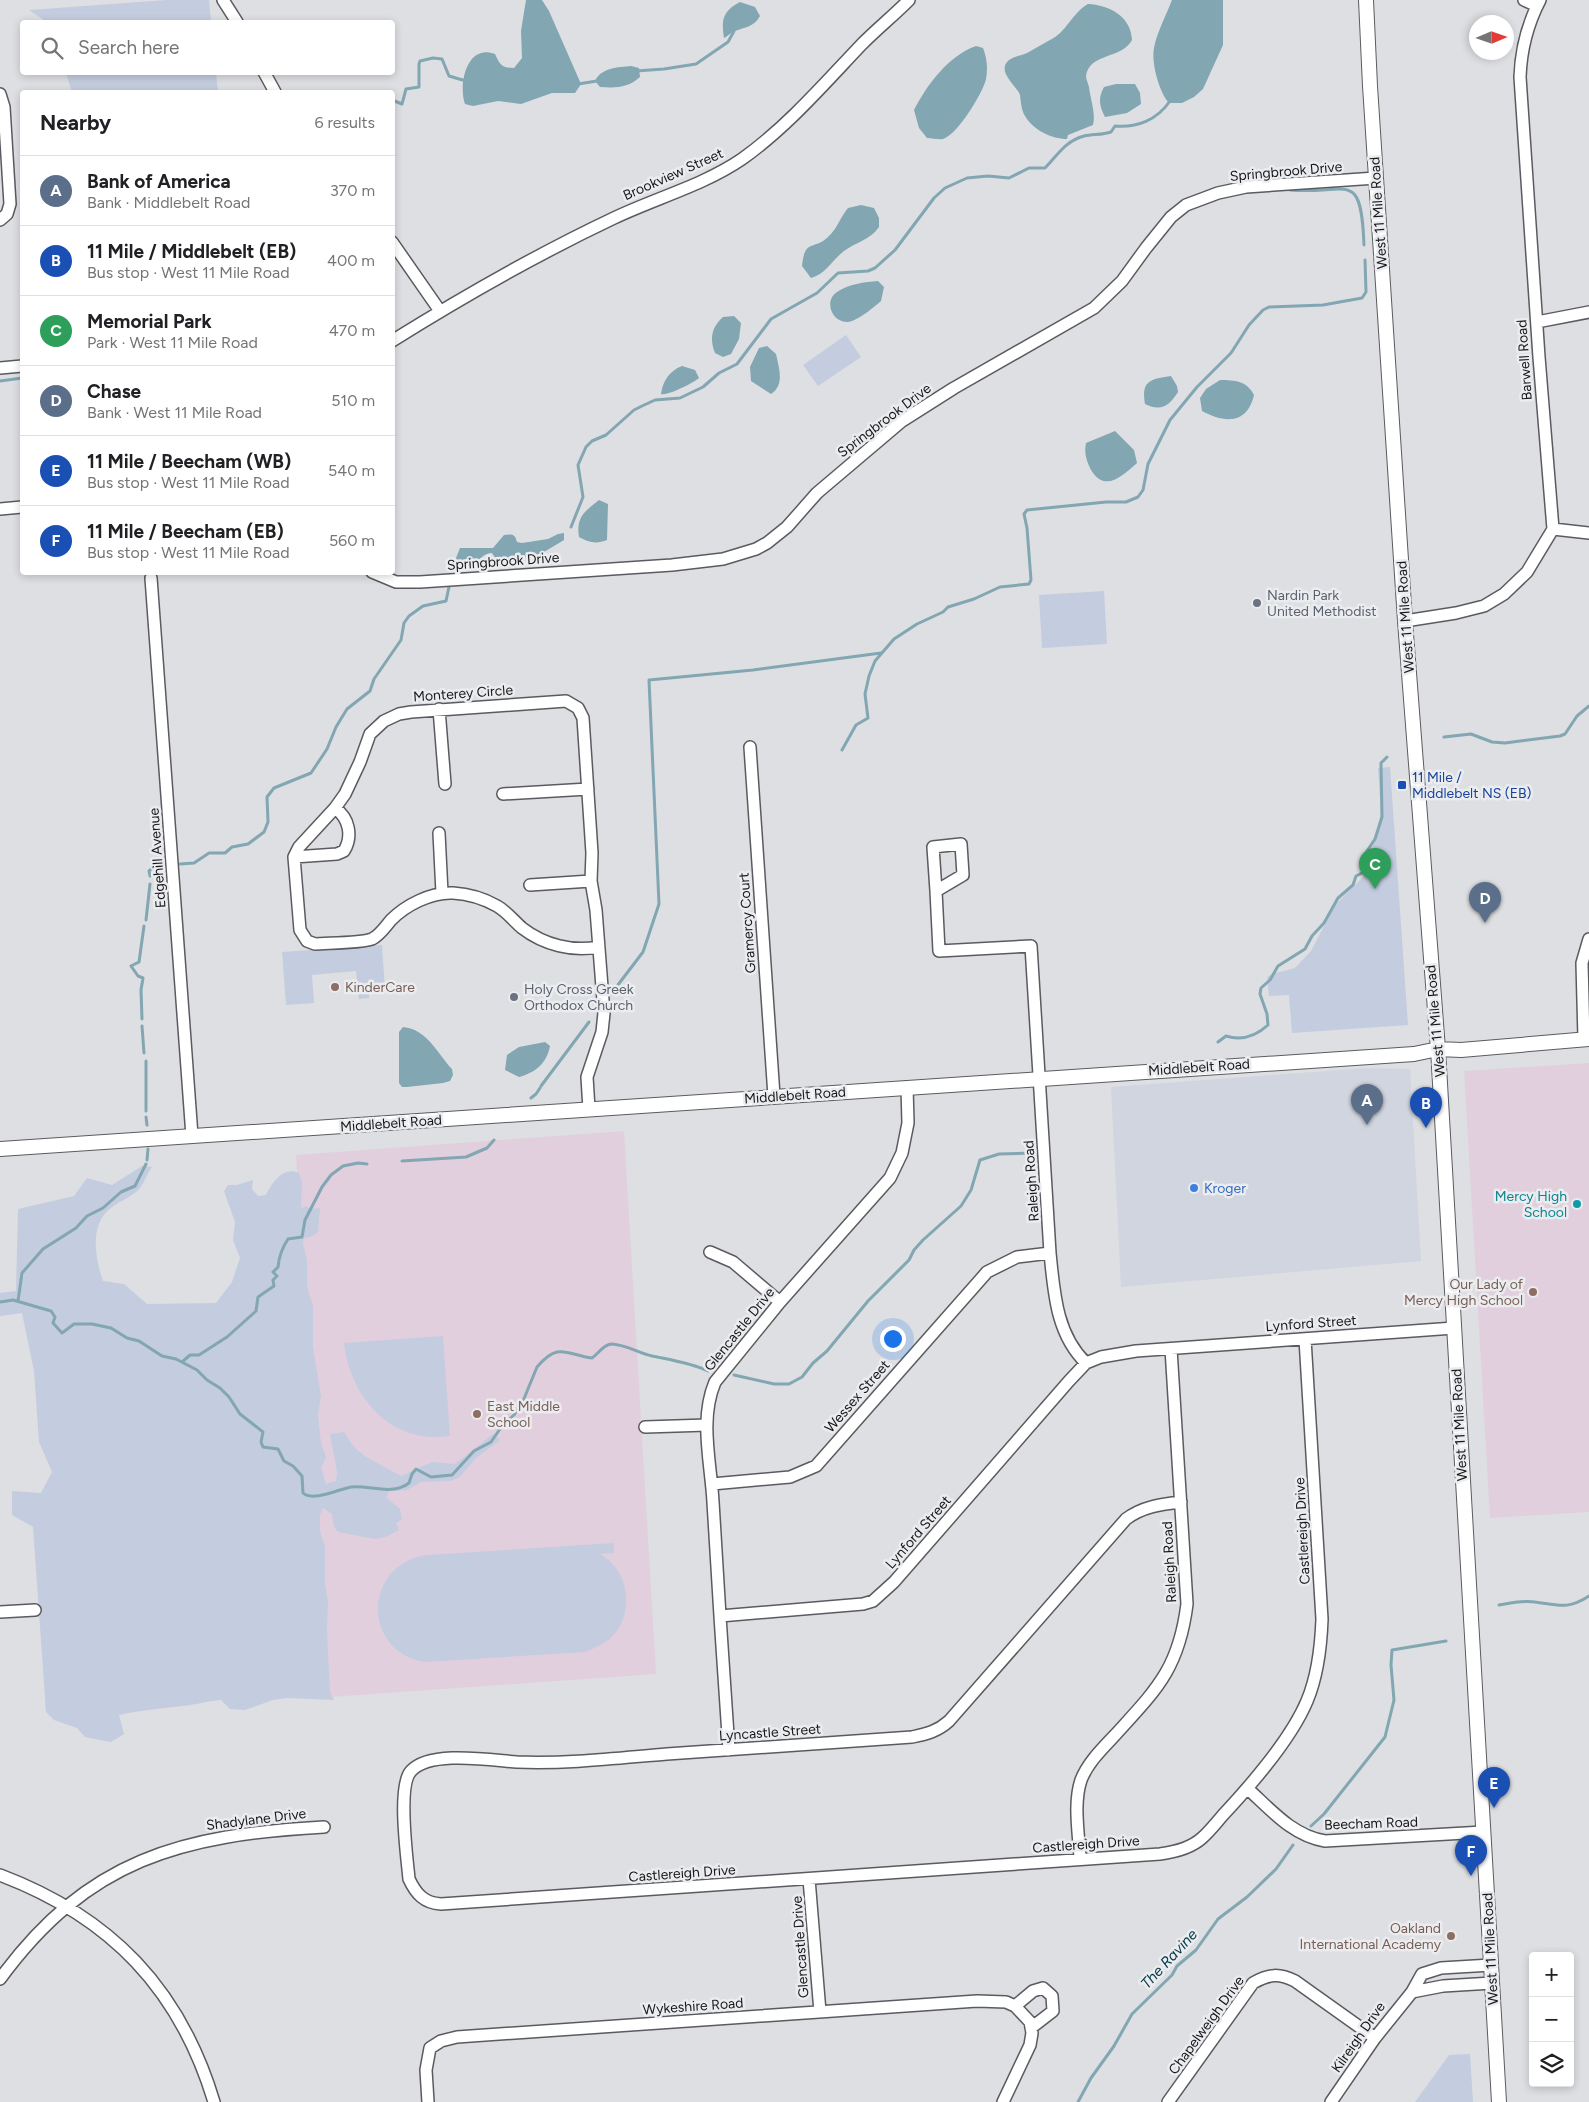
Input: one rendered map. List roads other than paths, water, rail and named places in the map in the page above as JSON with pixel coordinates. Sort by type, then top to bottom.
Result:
[{"type":"street","points":[[223,0],[236,20]]},
{"type":"street","name":"Brookview Street","points":[[440,311],[518,266],[574,237],[718,172],[740,160],[785,123],[864,42],[909,0]]},
{"type":"street","name":"West 11 Mile Road","points":[[1366,0],[1405,622],[1438,1049],[1499,2102]]},
{"type":"street","points":[[1524,0],[1539,3]]},
{"type":"street","name":"Barwell Road","points":[[1539,3],[1530,19],[1525,36],[1521,54],[1520,76],[1552,529]]},
{"type":"street","points":[[266,75],[274,90]]},
{"type":"street","points":[[0,94],[4,108],[10,204],[7,214],[0,220]]},
{"type":"street","name":"Springbrook Drive","points":[[379,575],[396,582],[420,582],[672,565],[723,559],[752,551],[782,532],[817,493],[902,421],[962,383],[1094,308],[1122,281],[1165,225],[1186,205],[1218,193],[1246,187],[1376,178]]},
{"type":"street","points":[[395,246],[440,311],[395,339]]},
{"type":"street","points":[[1536,322],[1589,312]]},
{"type":"street","points":[[0,368],[20,366]]},
{"type":"street","points":[[0,509],[20,507]]},
{"type":"street","points":[[1405,622],[1484,606],[1504,594],[1527,572],[1552,529],[1589,533]]},
{"type":"street","name":"Edgehill Avenue","points":[[151,578],[192,1136]]},
{"type":"street","name":"Monterey Circle","points":[[294,857],[299,847],[335,808],[355,774],[370,734],[384,721],[399,714],[439,709],[566,701],[578,708],[583,718],[592,852],[591,881],[596,910],[604,1013],[602,1032],[587,1077],[589,1109]]},
{"type":"street","points":[[439,709],[445,784]]},
{"type":"street","name":"Gramercy Court","points":[[750,747],[774,1096]]},
{"type":"street","points":[[503,794],[588,788]]},
{"type":"street","points":[[335,808],[343,814],[348,822],[349,843],[344,851],[337,854],[294,857],[300,930],[307,941],[315,944],[370,940],[379,934],[402,911],[413,904],[442,893],[476,896],[483,899],[498,906],[524,929],[554,944],[582,950],[598,947]]},
{"type":"street","points":[[438,833],[442,893]]},
{"type":"street","points":[[530,885],[591,881]]},
{"type":"street","name":"Raleigh Road","points":[[936,891],[939,951],[1031,946],[1050,1253],[1059,1315],[1067,1338],[1076,1354],[1086,1363]]},
{"type":"street","points":[[1587,1039],[1582,963],[1589,939]]},
{"type":"street","name":"Middlebelt Road","points":[[0,1149],[1414,1054],[1438,1049],[1461,1050],[1587,1039]]},
{"type":"street","name":"Glencastle Drive","points":[[729,1750],[707,1426],[709,1395],[715,1382],[780,1302],[890,1178],[902,1153],[908,1123],[907,1087]]},
{"type":"street","points":[[710,1252],[732,1262],[780,1302]]},
{"type":"street","name":"Wessex Street","points":[[712,1484],[790,1477],[816,1466],[986,1272],[1017,1257],[1050,1253]]},
{"type":"street","name":"Lynford Street","points":[[720,1616],[852,1606],[873,1600],[894,1582],[1086,1363],[1118,1353],[1454,1328]]},
{"type":"street","name":"Castlereigh Drive","points":[[433,1904],[1160,1854],[1182,1849],[1202,1838],[1248,1789],[1293,1726],[1307,1702],[1322,1644],[1322,1609],[1305,1339]]},
{"type":"street","name":"Raleigh Road","points":[[1080,1859],[1078,1792],[1082,1778],[1096,1756],[1162,1680],[1179,1646],[1187,1604],[1171,1349]]},
{"type":"street","points":[[645,1427],[707,1426]]},
{"type":"street","name":"Lyncastle Street","points":[[433,1904],[422,1899],[414,1890],[409,1879],[403,1795],[405,1784],[411,1771],[424,1762],[438,1759],[460,1759],[548,1763],[912,1737],[940,1729],[950,1721],[1126,1519],[1135,1512],[1149,1507],[1180,1502]]},
{"type":"street","points":[[0,1612],[35,1610]]},
{"type":"street","name":"Beecham Road","points":[[1248,1789],[1294,1829],[1314,1839],[1325,1841],[1483,1832]]},
{"type":"street","name":"Shadylane Drive","points":[[0,1979],[39,1932],[66,1906],[102,1881],[130,1865],[168,1850],[207,1840],[246,1833],[324,1827]]},
{"type":"street","points":[[0,1875],[32,1888],[66,1906],[99,1928],[128,1954],[166,1996],[185,2028],[195,2048],[214,2102]]},
{"type":"street","name":"Glencastle Drive","points":[[810,1879],[820,2012]]},
{"type":"street","name":"Kilreigh Drive","points":[[1331,2102],[1375,2038],[1412,1992],[1422,1974],[1441,1968],[1491,1965]]},
{"type":"street","name":"Chapelweigh Drive","points":[[1168,2102],[1253,1983],[1260,1979],[1283,1975],[1375,2038]]},
{"type":"street","points":[[1412,1992],[1448,1986],[1492,1983]]},
{"type":"street","points":[[1003,2102],[1030,2046],[1030,2022],[1015,2006],[1033,1991],[1044,1988],[1052,1996],[1053,2011],[1031,2028]]},
{"type":"street","name":"Wykeshire Road","points":[[428,2102],[427,2057],[430,2048],[441,2040],[457,2037],[977,2001],[1006,2002],[1015,2006]]},
{"type":"waterway","points":[[636,71],[696,64],[728,42],[734,31]]},
{"type":"waterway","points":[[395,101],[402,104],[406,89],[419,87],[420,61],[433,58],[442,59],[449,76],[466,81]]},
{"type":"waterway","points":[[578,84],[597,81]]},
{"type":"waterway","points":[[571,527],[583,497],[578,465],[586,447],[592,441],[606,435],[634,410],[655,400],[680,398],[703,387],[719,373],[737,364],[771,319],[817,293],[838,273],[868,271],[875,268],[895,250],[934,198],[945,188],[967,178],[988,176],[1009,178],[1029,168],[1045,168],[1062,149],[1077,138],[1111,132],[1115,126],[1139,124],[1153,118],[1170,101]]},
{"type":"waterway","points":[[1290,190],[1338,189],[1348,190],[1355,195],[1362,220],[1364,245]]},
{"type":"waterway","points":[[842,750],[856,725],[868,718],[865,694],[869,676],[875,661],[894,639],[917,624],[943,612],[948,607],[974,599],[1000,587],[1029,584],[1031,580],[1027,528],[1024,514],[1027,510],[1106,502],[1126,502],[1138,497],[1143,490],[1148,464],[1170,420],[1197,387],[1231,353],[1249,325],[1263,310],[1269,307],[1323,305],[1362,298],[1366,292],[1365,260]]},
{"type":"waterway","points":[[0,381],[20,378]]},
{"type":"waterway","points":[[450,571],[460,560]]},
{"type":"waterway","points":[[180,864],[194,863],[209,853],[225,853],[232,847],[248,844],[264,832],[268,822],[267,797],[274,788],[311,773],[327,749],[336,727],[347,709],[370,691],[374,679],[401,640],[404,623],[409,616],[423,606],[446,601],[449,587]]},
{"type":"waterway","points":[[611,994],[643,952],[659,904],[649,680],[753,670],[881,653]]},
{"type":"waterway","points":[[1444,737],[1471,734],[1492,742],[1505,743],[1560,736],[1565,734],[1577,716],[1589,706]]},
{"type":"waterway","points":[[1218,1042],[1226,1036],[1243,1038],[1259,1032],[1268,1025],[1267,1014],[1260,994],[1261,988],[1270,980],[1278,966],[1305,949],[1312,936],[1324,923],[1338,898],[1353,885],[1356,876],[1366,871],[1367,851],[1375,839],[1382,817],[1381,763],[1387,757]]},
{"type":"waterway","points":[[150,876],[149,871],[153,867],[165,865]]},
{"type":"waterway","points":[[146,920],[150,884]]},
{"type":"waterway","points":[[142,1019],[141,990],[143,978],[138,976],[131,966],[139,962],[144,926]]},
{"type":"waterway","points":[[541,1086],[589,1022]]},
{"type":"waterway","points":[[142,1026],[144,1053]]},
{"type":"waterway","points":[[146,1061],[146,1111]]},
{"type":"waterway","points":[[531,1098],[540,1088]]},
{"type":"waterway","points":[[146,1117],[147,1125]]},
{"type":"waterway","points":[[402,1161],[466,1157],[487,1148],[494,1140]]},
{"type":"waterway","points":[[147,1160],[148,1149]]},
{"type":"waterway","points":[[734,1375],[774,1384],[789,1384],[802,1377],[813,1363],[827,1351],[868,1301],[909,1260],[914,1250],[923,1240],[961,1206],[971,1190],[980,1160],[999,1154],[1033,1153]]},
{"type":"waterway","points":[[182,1362],[190,1355],[199,1355],[227,1337],[256,1311],[258,1297],[274,1286],[273,1280],[277,1276],[273,1272],[278,1267],[284,1246],[288,1239],[302,1237],[305,1220],[322,1187],[331,1175],[343,1166],[358,1163],[367,1164]]},
{"type":"waterway","points":[[18,1301],[22,1273],[43,1249],[76,1228],[87,1216],[103,1208],[121,1192],[135,1186],[146,1164]]},
{"type":"waterway","points":[[0,1302],[13,1300],[51,1311],[55,1317],[53,1323],[62,1333],[74,1324],[92,1324],[111,1328],[127,1338],[139,1341],[162,1356],[176,1359],[197,1370],[207,1380],[220,1388],[229,1397],[240,1414],[263,1432],[261,1442],[263,1447],[278,1449],[284,1461],[293,1466],[302,1476],[303,1493],[313,1496],[351,1487],[395,1489],[409,1483],[416,1469],[431,1477],[452,1475],[474,1451],[491,1442],[502,1426],[514,1415],[523,1401],[537,1367],[551,1354],[557,1352],[592,1358],[606,1346],[616,1344],[647,1355],[688,1364],[708,1371]]},
{"type":"waterway","name":"The Ravine","points":[[1499,1605],[1526,1601],[1569,1605],[1589,1596]]},
{"type":"waterway","name":"The Ravine","points":[[1311,1826],[1324,1814],[1385,1737],[1394,1700],[1391,1665],[1392,1650],[1446,1641]]},
{"type":"waterway","name":"The Ravine","points":[[1078,2102],[1132,2014],[1172,1975],[1177,1966],[1196,1950],[1218,1919],[1247,1897],[1276,1869],[1293,1845]]},
{"type":"place","name":"Nardin Park United Methodist","points":[[1257,603]]},
{"type":"place","name":"11 Mile / Middlebelt NS (EB)","points":[[1402,785]]},
{"type":"place","name":"Memorial Park","points":[[1375,889]]},
{"type":"place","name":"Chase","points":[[1485,923]]},
{"type":"place","name":"KinderCare","points":[[335,987]]},
{"type":"place","name":"Holy Cross Greek Orthodox Church","points":[[514,997]]},
{"type":"place","name":"Bank of America","points":[[1367,1125]]},
{"type":"place","name":"11 Mile / Middlebelt (EB)","points":[[1426,1128]]},
{"type":"place","name":"Kroger","points":[[1194,1188]]},
{"type":"place","name":"Mercy High School","points":[[1577,1204]]},
{"type":"place","name":"Our Lady of Mercy High School","points":[[1533,1292]]},
{"type":"place","name":"East Middle School","points":[[477,1414]]},
{"type":"place","name":"11 Mile / Beecham (WB)","points":[[1494,1808]]},
{"type":"place","name":"11 Mile / Beecham (EB)","points":[[1471,1876]]},
{"type":"place","name":"Oakland International Academy","points":[[1451,1936]]}]
